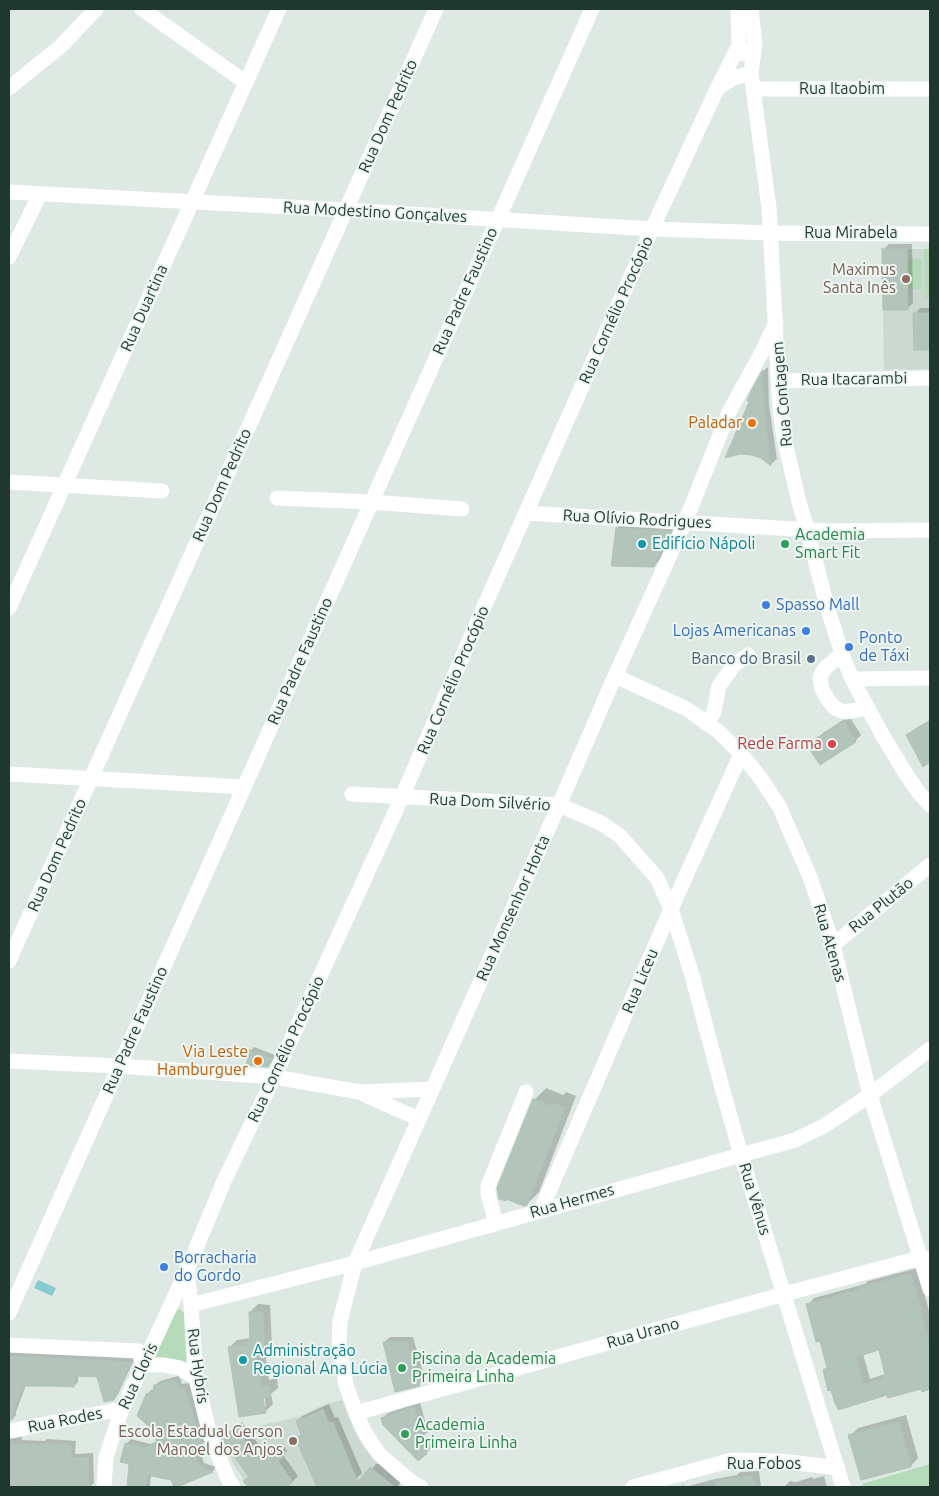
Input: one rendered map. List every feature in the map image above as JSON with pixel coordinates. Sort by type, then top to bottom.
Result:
[{"type":"street","points":[[9,88],[61,46],[96,9]]},
{"type":"street","points":[[142,9],[245,82]]},
{"type":"street","name":"Rua Duartina","points":[[9,608],[279,9]]},
{"type":"street","name":"Rua Dom Pedrito","points":[[9,961],[436,9]]},
{"type":"street","name":"Rua Padre Faustino","points":[[9,1313],[592,9]]},
{"type":"street","name":"Rua Contagem","points":[[738,9],[739,45],[751,73]]},
{"type":"street","name":"Rua Contagem","points":[[751,9],[755,44],[751,73],[772,233],[780,410],[798,502],[827,606],[852,679],[906,774],[930,805]]},
{"type":"street","name":"Rua Cornélio Procópio","points":[[187,1270],[224,1181],[274,1077],[402,797],[652,229],[716,89],[739,45]]},
{"type":"street","points":[[716,89],[733,78],[751,73]]},
{"type":"street","name":"Rua Itaobim","points":[[753,89],[930,89]]},
{"type":"street","name":"Rua Modestino Gonçalves","points":[[9,192],[192,201],[652,229],[772,233]]},
{"type":"street","points":[[9,257],[40,194]]},
{"type":"street","name":"Rua Mirabela","points":[[772,233],[930,234]]},
{"type":"street","name":"Rua Monsenhor Horta","points":[[421,1487],[410,1481],[379,1454],[365,1433],[346,1385],[339,1345],[340,1321],[355,1263],[685,522],[730,410],[776,322]]},
{"type":"street","name":"Rua Itacarambi","points":[[778,381],[930,378]]},
{"type":"street","points":[[9,482],[162,491]]},
{"type":"street","points":[[277,498],[371,502],[462,509]]},
{"type":"street","name":"Rua Olívio Rodrigues","points":[[526,513],[828,531],[930,530]]},
{"type":"street","points":[[842,654],[825,668],[822,673],[820,678],[822,689],[828,700],[839,710],[845,712],[868,708]]},
{"type":"street","points":[[707,724],[714,712],[719,686],[734,665],[748,655]]},
{"type":"street","name":"Rua Atenas","points":[[615,676],[687,709],[719,732],[759,776],[779,806],[810,877],[833,945],[870,1096],[925,1259],[930,1289]]},
{"type":"street","points":[[852,679],[930,678]]},
{"type":"street","name":"Rua Liceu","points":[[541,1210],[671,909],[741,754]]},
{"type":"street","points":[[9,774],[244,787]]},
{"type":"street","name":"Rua Dom Silvério","points":[[352,794],[559,805],[601,823],[620,836],[657,878],[671,909]]},
{"type":"street","name":"Rua Plutão","points":[[833,945],[930,865]]},
{"type":"street","name":"Rua Vênus","points":[[671,909],[692,975],[741,1155],[844,1487]]},
{"type":"street","name":"Rua Hermes","points":[[191,1305],[355,1263],[795,1140],[810,1133],[870,1096],[930,1049]]},
{"type":"street","points":[[9,1061],[119,1066],[274,1077],[360,1092],[432,1089]]},
{"type":"street","points":[[360,1092],[419,1119]]},
{"type":"street","points":[[496,1223],[488,1194],[488,1186],[526,1092]]},
{"type":"street","name":"Rua Urano","points":[[356,1413],[784,1294],[925,1259]]},
{"type":"street","name":"Rua Hybris","points":[[187,1270],[196,1378],[210,1435],[233,1487]]},
{"type":"street","name":"Rua Cloris","points":[[104,1487],[106,1457],[122,1408],[187,1270]]},
{"type":"street","points":[[9,1345],[138,1351],[143,1365],[163,1365],[180,1368],[196,1378]]},
{"type":"street","name":"Rua Rodes","points":[[9,1431],[122,1408]]},
{"type":"street","name":"Rua Fobos","points":[[633,1487],[732,1460],[781,1461],[838,1468]]},
{"type":"shaded area","name":"Maximus Santa Inês","points":[[882,249],[930,249],[930,369],[884,370]]},
{"type":"shaded area","name":"Escola Estadual Gerson Manoel dos Anjos","points":[[342,1400],[354,1430],[364,1448],[401,1485],[399,1487],[248,1487],[233,1463],[223,1434],[298,1417],[323,1405]]},
{"type":"green space","points":[[924,249],[930,249],[930,298],[925,298]]},
{"type":"green space","points":[[908,259],[922,259],[922,289],[908,289]]},
{"type":"green space","points":[[180,1309],[184,1313],[186,1362],[155,1358],[175,1311]]},
{"type":"green space","points":[[930,1464],[930,1487],[863,1487],[862,1484]]},
{"type":"water","points":[[38,1280],[56,1288],[52,1296],[34,1288]]},
{"type":"building","points":[[882,249],[907,249],[908,310],[883,310]]},
{"type":"building","points":[[913,313],[930,313],[930,350],[914,350]]},
{"type":"building","name":"Paladar","points":[[762,371],[764,411],[771,466],[761,458],[751,455],[740,454],[725,458],[749,402],[747,400]]},
{"type":"building","name":"Edifício Nápoli","points":[[616,528],[671,531],[654,567],[611,566]]},
{"type":"building","name":"Rede Farma","points":[[844,721],[856,742],[820,765],[808,747],[817,741],[815,739]]},
{"type":"building","points":[[930,722],[930,762],[923,767],[906,735]]},
{"type":"building","name":"Via Leste Hamburguer","points":[[250,1050],[273,1058],[268,1067],[246,1065]]},
{"type":"building","points":[[533,1099],[552,1106],[553,1103],[565,1108],[527,1205],[524,1206],[506,1199],[506,1201],[499,1199],[497,1188]]},
{"type":"building","points":[[911,1274],[930,1342],[930,1389],[922,1392],[921,1389],[888,1398],[887,1395],[838,1410],[831,1390],[828,1391],[823,1370],[827,1368],[820,1341],[816,1342],[806,1304],[861,1289],[860,1287]],"holes":[[[879,1350],[885,1375],[882,1376],[883,1379],[863,1384],[856,1357]]]},
{"type":"building","name":"Administração Regional Ana Lúcia","points":[[249,1312],[263,1312],[265,1354],[256,1354],[262,1387],[269,1385],[271,1397],[263,1398],[266,1413],[239,1417],[228,1347],[246,1345],[246,1342],[250,1342]]},
{"type":"building","name":"Piscina da Academia Primeira Linha","points":[[383,1342],[407,1342],[420,1386],[395,1392]]},
{"type":"building","points":[[9,1356],[132,1362],[114,1400],[104,1402],[97,1377],[75,1376],[74,1387],[23,1386],[9,1422]]},
{"type":"building","points":[[174,1380],[178,1388],[184,1387],[203,1446],[193,1451],[200,1467],[213,1472],[177,1487],[174,1487],[171,1480],[147,1475],[146,1487],[127,1487],[129,1464],[120,1462],[125,1443],[145,1448],[157,1443],[153,1430],[137,1416],[146,1394],[153,1392],[154,1385]]},
{"type":"building","name":"Academia Primeira Linha","points":[[414,1407],[423,1438],[419,1442],[427,1454],[418,1461],[383,1425],[381,1418]]},
{"type":"building","points":[[323,1409],[329,1423],[333,1422],[358,1482],[370,1467],[395,1487],[317,1487],[295,1438],[302,1436],[296,1421]]},
{"type":"building","points":[[899,1422],[911,1467],[861,1480],[848,1435]]},
{"type":"building","points":[[236,1427],[259,1460],[276,1448],[283,1458],[278,1461],[293,1482],[286,1487],[248,1487],[243,1481],[249,1477],[221,1438]]},
{"type":"building","points":[[41,1443],[71,1445],[71,1458],[89,1457],[89,1487],[35,1487],[34,1485],[11,1487],[9,1478],[9,1444],[41,1445]]},
{"type":"building","points":[[753,1476],[755,1487],[715,1487],[714,1480]]},
{"type":"place","name":"Maximus Santa Inês","points":[[906,279]]},
{"type":"place","name":"Paladar","points":[[752,423]]},
{"type":"place","name":"Edifício Nápoli","points":[[642,544]]},
{"type":"place","name":"Academia Smart Fit","points":[[785,544]]},
{"type":"place","name":"Spasso Mall","points":[[766,605]]},
{"type":"place","name":"Lojas Americanas","points":[[806,631]]},
{"type":"place","name":"Ponto de Táxi","points":[[849,647]]},
{"type":"place","name":"Banco do Brasil","points":[[811,659]]},
{"type":"place","name":"Rede Farma","points":[[832,744]]},
{"type":"place","name":"Via Leste Hamburguer","points":[[258,1061]]},
{"type":"place","name":"Borracharia do Gordo","points":[[164,1267]]},
{"type":"place","name":"Administração Regional Ana Lúcia","points":[[243,1360]]},
{"type":"place","name":"Piscina da Academia Primeira Linha","points":[[402,1368]]},
{"type":"place","name":"Academia Primeira Linha","points":[[405,1434]]},
{"type":"place","name":"Escola Estadual Gerson Manoel dos Anjos","points":[[293,1441]]}]
